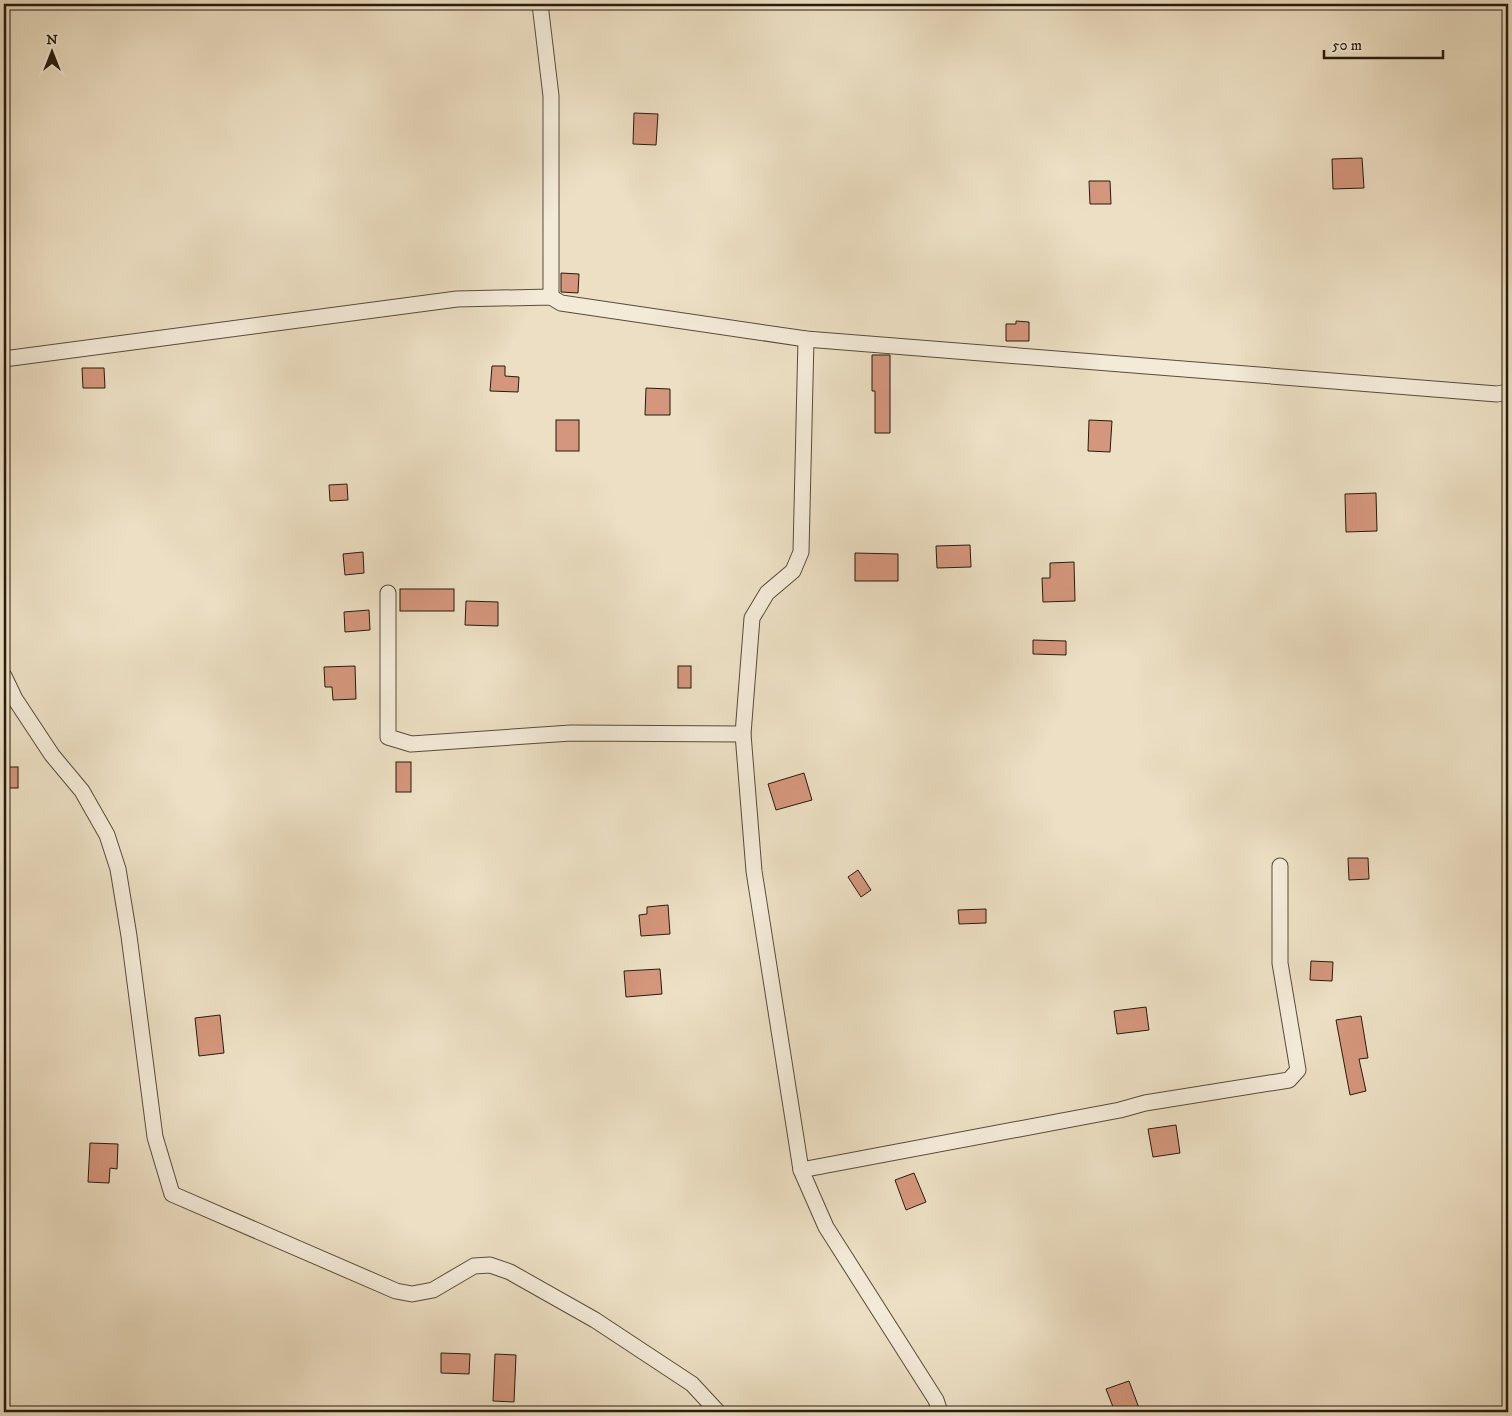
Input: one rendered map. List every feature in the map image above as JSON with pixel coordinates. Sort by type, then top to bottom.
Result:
[{"type":"street","points":[[540,4],[551,96],[551,297]]},
{"type":"street","points":[[4,359],[457,299],[551,297],[561,303],[806,340],[1497,394],[1508,392]]},
{"type":"street","points":[[806,340],[801,552],[793,571],[767,593],[752,618],[743,734],[754,871],[801,1170],[826,1227],[936,1400],[940,1412]]},
{"type":"street","points":[[388,593],[388,737],[411,744],[572,733],[743,734]]},
{"type":"street","points":[[4,676],[15,699],[52,755],[82,791],[107,834],[118,869],[129,936],[155,1137],[172,1194],[396,1291],[412,1294],[433,1290],[474,1266],[490,1265],[510,1272],[595,1320],[692,1384],[718,1412]]},
{"type":"street","points":[[801,1170],[1120,1110],[1145,1103],[1290,1080],[1298,1070],[1280,963],[1280,866]]},
{"type":"building","points":[[634,113],[658,114],[656,145],[633,144]]},
{"type":"building","points":[[1362,158],[1364,188],[1333,189],[1332,159]]},
{"type":"building","points":[[1089,181],[1110,181],[1111,204],[1090,204]]},
{"type":"building","points":[[561,273],[579,274],[578,293],[561,292]]},
{"type":"building","points":[[1016,321],[1029,322],[1029,341],[1006,341],[1006,324],[1016,324]]},
{"type":"building","points":[[872,355],[890,355],[890,433],[875,433],[875,391],[872,391]]},
{"type":"building","points":[[492,366],[505,366],[505,376],[519,377],[518,392],[490,391]]},
{"type":"building","points":[[82,368],[104,368],[105,388],[83,388]]},
{"type":"building","points":[[646,388],[670,389],[670,415],[645,415]]},
{"type":"building","points":[[556,420],[579,420],[579,451],[556,451]]},
{"type":"building","points":[[1089,420],[1112,421],[1110,452],[1088,451]]},
{"type":"building","points":[[347,484],[348,500],[330,501],[329,485]]},
{"type":"building","points":[[1376,493],[1377,531],[1346,532],[1345,494]]},
{"type":"building","points":[[970,545],[971,567],[937,568],[936,546]]},
{"type":"building","points":[[363,552],[364,573],[345,575],[343,554]]},
{"type":"building","points":[[855,553],[898,554],[898,581],[855,581]]},
{"type":"building","points":[[1074,562],[1075,601],[1043,602],[1042,578],[1050,578],[1050,563]]},
{"type":"building","points":[[400,589],[454,589],[454,611],[400,611]]},
{"type":"building","points":[[466,601],[498,602],[498,626],[465,625]]},
{"type":"building","points":[[369,610],[370,630],[345,632],[344,612]]},
{"type":"building","points":[[1033,640],[1066,641],[1066,655],[1033,654]]},
{"type":"building","points":[[355,666],[356,699],[333,700],[332,687],[325,687],[324,667]]},
{"type":"building","points":[[678,666],[691,666],[691,688],[678,688]]},
{"type":"building","points":[[396,762],[411,762],[411,792],[396,792]]},
{"type":"building","points":[[4,767],[18,767],[18,788],[4,788]]},
{"type":"building","points":[[804,773],[812,800],[776,810],[768,784]]},
{"type":"building","points":[[1348,858],[1368,858],[1369,879],[1349,880]]},
{"type":"building","points":[[858,870],[871,890],[861,897],[848,877]]},
{"type":"building","points":[[668,905],[670,934],[641,936],[639,915],[647,914],[647,907]]},
{"type":"building","points":[[986,909],[986,923],[959,924],[958,910]]},
{"type":"building","points":[[1311,961],[1333,962],[1332,981],[1310,980]]},
{"type":"building","points":[[660,969],[662,994],[626,997],[624,971]]},
{"type":"building","points":[[1146,1007],[1149,1030],[1117,1034],[1114,1011]]},
{"type":"building","points":[[220,1015],[224,1053],[199,1056],[195,1018]]},
{"type":"building","points":[[1361,1016],[1368,1058],[1359,1059],[1366,1091],[1350,1095],[1336,1020]]},
{"type":"building","points":[[1176,1125],[1180,1153],[1153,1157],[1148,1129]]},
{"type":"building","points":[[90,1143],[118,1144],[117,1169],[110,1168],[109,1183],[88,1182]]},
{"type":"building","points":[[914,1173],[926,1202],[906,1210],[895,1180]]},
{"type":"building","points":[[441,1353],[470,1354],[469,1374],[441,1373]]},
{"type":"building","points":[[495,1354],[516,1355],[514,1402],[493,1401]]},
{"type":"building","points":[[1129,1381],[1139,1408],[1127,1412],[1115,1412],[1106,1389]]}]
